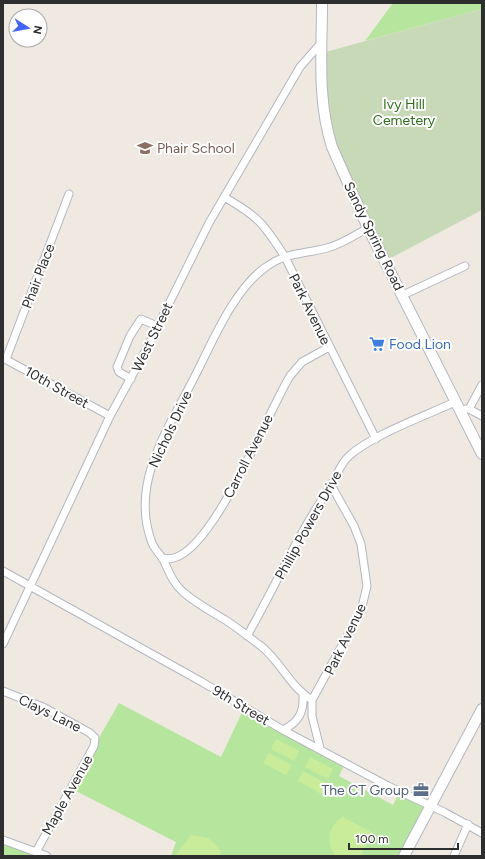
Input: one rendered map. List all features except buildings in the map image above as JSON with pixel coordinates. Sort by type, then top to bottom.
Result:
[{"type":"street","name":"Sandy Spring Road","points":[[322,3],[321,83],[328,134],[337,160],[368,228],[461,407],[482,454]]},
{"type":"street","name":"West Street","points":[[3,644],[110,416],[131,379],[224,197],[300,67],[322,42]]},
{"type":"street","name":"Phair Place","points":[[4,358],[69,194]]},
{"type":"street","name":"Park Avenue","points":[[224,197],[248,211],[259,220],[285,257],[376,439]]},
{"type":"street","name":"Nichols Drive","points":[[312,700],[303,694],[271,654],[182,590],[168,572],[162,558],[151,542],[145,513],[147,483],[157,451],[208,350],[237,299],[249,282],[265,267],[285,257],[294,253],[332,247],[368,228]]},
{"type":"street","points":[[403,295],[465,266]]},
{"type":"street","points":[[131,379],[119,372],[117,367],[134,329],[141,319],[157,326]]},
{"type":"street","name":"Carroll Avenue","points":[[162,558],[175,558],[183,554],[206,531],[223,506],[290,376],[302,362],[329,347]]},
{"type":"street","name":"10th Street","points":[[4,358],[110,416]]},
{"type":"street","points":[[482,385],[461,407],[482,416]]},
{"type":"street","name":"Phillip Powers Drive","points":[[247,636],[315,508],[347,458],[376,439],[461,407]]},
{"type":"street","name":"Park Avenue","points":[[312,700],[337,657],[360,611],[367,586],[367,574],[361,544],[354,526],[331,485]]},
{"type":"street","name":"9th Street","points":[[3,571],[208,685],[283,730],[320,748],[388,786],[468,824],[482,833]]},
{"type":"street","name":"Clays Lane","points":[[3,691],[45,708],[90,733],[95,738]]},
{"type":"street","points":[[283,730],[296,722],[300,717],[304,704],[303,694]]},
{"type":"street","points":[[312,700],[312,716],[320,748]]},
{"type":"street","points":[[404,856],[482,709]]},
{"type":"street","name":"Maple Avenue","points":[[36,852],[94,746],[95,738]]},
{"type":"street","points":[[454,856],[468,824]]},
{"type":"street","points":[[3,840],[47,856]]},
{"type":"green space","points":[[393,3],[482,3],[482,9],[365,41]]},
{"type":"green space","name":"Ivy Hill Cemetery","points":[[482,9],[482,210],[385,261],[360,209],[324,112],[322,53]]},
{"type":"green space","points":[[119,703],[221,757],[245,706],[345,763],[339,776],[393,805],[400,791],[431,806],[404,856],[171,856],[176,842],[70,788]]},
{"type":"green space","points":[[276,739],[299,751],[294,761],[271,749]]},
{"type":"green space","points":[[269,753],[292,765],[286,775],[263,763]]},
{"type":"green space","points":[[310,757],[333,769],[328,779],[305,767]]},
{"type":"green space","points":[[303,771],[326,783],[321,794],[298,781]]},
{"type":"green space","points":[[343,817],[373,833],[360,856],[335,856],[332,851],[330,846],[330,835],[334,825]]},
{"type":"green space","points":[[191,835],[209,838],[221,851],[220,856],[175,856]]},
{"type":"green space","points":[[3,839],[49,856],[3,856]]},
{"type":"place","name":"Phair School","points":[[145,148]]},
{"type":"place","name":"Food Lion","points":[[377,344]]},
{"type":"place","name":"The CT Group","points":[[421,790]]}]
